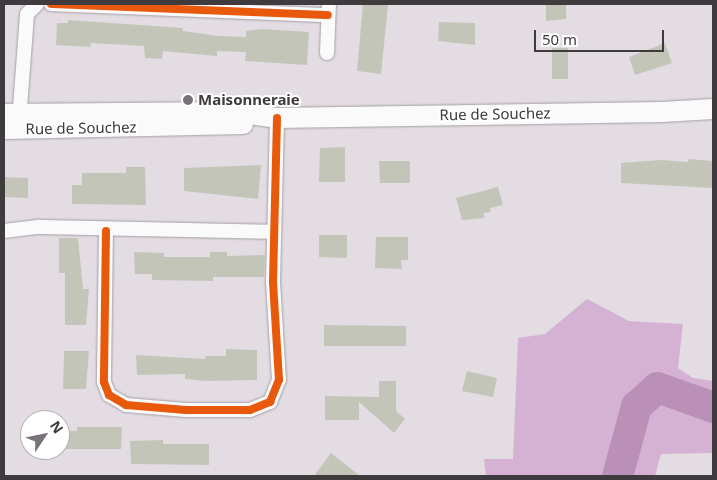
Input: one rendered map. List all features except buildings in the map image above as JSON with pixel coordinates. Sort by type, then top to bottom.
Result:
[{"type":"main road","name":"Rue de Souchez","points":[[12,121],[236,125],[277,118],[662,112],[713,109]]},
{"type":"street","points":[[12,121],[26,14],[37,4]]},
{"type":"street","points":[[51,4],[329,9],[327,53]]},
{"type":"street","points":[[106,231],[104,382],[109,396],[126,405],[186,410],[250,410],[270,402],[279,380],[274,232],[277,118]]},
{"type":"street","points":[[4,231],[38,227],[106,231],[274,232]]},
{"type":"shaded area","points":[[587,299],[629,321],[683,324],[678,368],[693,378],[713,381],[713,453],[661,454],[655,476],[486,476],[484,459],[513,459],[518,338],[545,334]]},
{"type":"waterway","points":[[617,476],[636,406],[657,387],[713,407]]},
{"type":"cycle path","points":[[51,4],[328,15]]},
{"type":"cycle path","points":[[106,231],[104,382],[109,395],[126,405],[186,410],[250,410],[270,402],[279,380],[273,282],[277,118]]},
{"type":"place","name":"Maisonneraie","points":[[188,100]]}]
